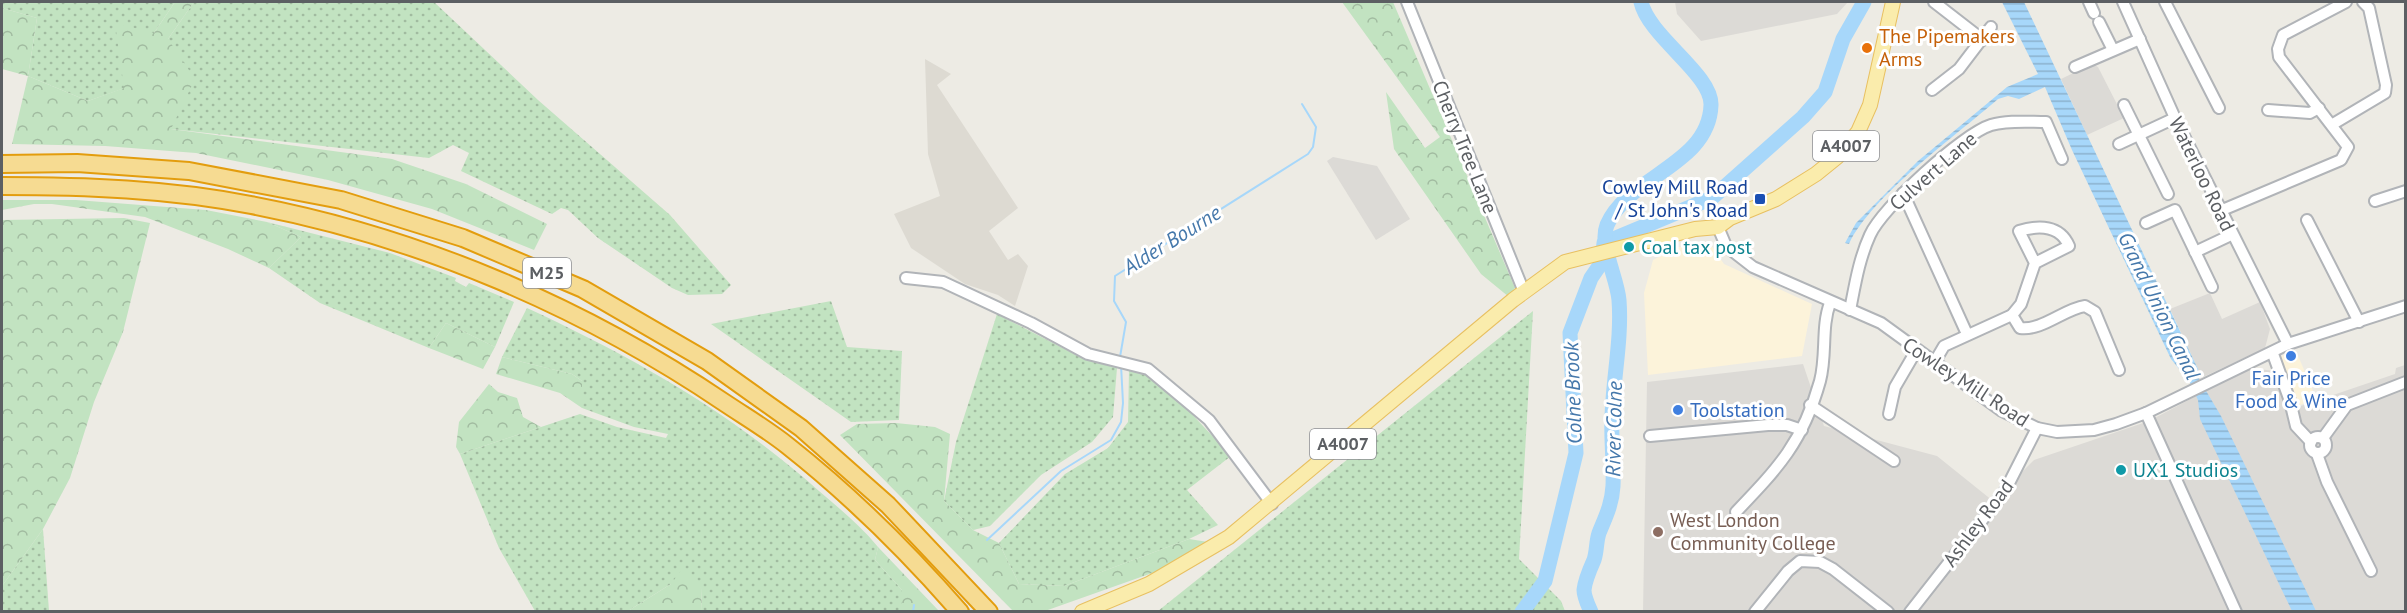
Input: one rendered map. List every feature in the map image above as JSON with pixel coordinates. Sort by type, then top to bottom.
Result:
[{"type":"highway","name":"M25","points":[[2,164],[77,163],[189,171],[340,201],[463,237],[583,289],[707,361],[801,428],[888,505],[989,612]]},
{"type":"highway","name":"M25","points":[[2,186],[73,186],[184,195],[251,205],[330,223],[451,262],[566,309],[676,370],[786,444],[851,500],[960,612]]},
{"type":"main road","name":"A4007","points":[[1082,612],[1149,584],[1186,565],[1229,537],[1272,504],[1524,292],[1565,262],[1695,229],[1718,227],[1730,218],[1776,199],[1816,174],[1837,157],[1858,132],[1870,105],[1893,2]]},
{"type":"street","name":"Cherry Tree Lane","points":[[1407,2],[1524,292]]},
{"type":"street","points":[[1934,2],[1983,40]]},
{"type":"street","points":[[2089,2],[2113,50]]},
{"type":"street","name":"Waterloo Road","points":[[2123,2],[2231,236],[2288,344]]},
{"type":"street","points":[[2165,2],[2219,108]]},
{"type":"street","points":[[2220,211],[2341,160],[2348,147],[2333,124],[2279,57],[2278,49],[2283,35],[2346,2]]},
{"type":"street","points":[[2333,124],[2385,93],[2386,85],[2369,8],[2363,2]]},
{"type":"street","points":[[1932,90],[1959,69],[1991,27]]},
{"type":"street","points":[[2075,67],[2140,39]]},
{"type":"street","points":[[2124,105],[2168,194]]},
{"type":"street","points":[[2268,110],[2310,113],[2319,108]]},
{"type":"street","points":[[2119,144],[2175,118]]},
{"type":"street","name":"Culvert Lane","points":[[1850,310],[1861,258],[1871,233],[1881,217],[1904,193],[1977,131],[1991,125],[2046,122],[2062,159]]},
{"type":"street","points":[[2375,201],[2406,191]]},
{"type":"street","points":[[1904,193],[1967,334]]},
{"type":"street","points":[[2146,223],[2175,210],[2212,287]]},
{"type":"street","points":[[2307,220],[2359,322]]},
{"type":"street","name":"Cowley Mill Road","points":[[1718,227],[1726,246],[1753,267],[1830,303],[1881,323],[1916,351],[2002,411],[2037,428],[2057,432],[2094,430],[2146,413],[2187,391],[2273,354],[2288,344],[2406,306]]},
{"type":"street","points":[[1934,363],[1944,346],[2012,315],[2021,304],[2035,263],[2069,246],[2064,236],[2051,228],[2032,227],[2019,231],[2035,263]]},
{"type":"street","points":[[2195,252],[2231,236]]},
{"type":"street","points":[[906,278],[943,282],[1031,322],[1088,354],[1148,369],[1209,420],[1272,504]]},
{"type":"street","points":[[1737,512],[1792,450],[1802,430],[1820,380],[1825,317],[1830,303]]},
{"type":"street","points":[[2012,315],[2020,328],[2030,329],[2073,308],[2085,306],[2095,312],[2120,370]]},
{"type":"street","points":[[1889,414],[1895,387],[1916,351]]},
{"type":"street","points":[[2273,354],[2290,401],[2296,426],[2311,442],[2312,450],[2318,454],[2327,482],[2371,571]]},
{"type":"street","points":[[2323,438],[2348,405],[2406,382]]},
{"type":"street","points":[[1810,405],[1894,461]]},
{"type":"street","points":[[2146,413],[2236,612]]},
{"type":"street","points":[[1650,436],[1787,424],[1802,430]]},
{"type":"street","name":"Ashley Road","points":[[1910,612],[2006,491],[2037,428]]},
{"type":"street","points":[[2311,442],[2315,438],[2323,438]]},
{"type":"street","points":[[2318,454],[2326,448],[2323,438]]},
{"type":"street","points":[[1755,612],[1788,571],[1800,561],[1820,562],[1833,569],[1888,612]]},
{"type":"shaded area","points":[[1675,2],[1848,2],[1837,14],[1701,41],[1677,14]]},
{"type":"shaded area","points":[[925,59],[951,74],[937,85],[1018,208],[989,231],[1008,260],[1018,254],[1028,266],[1015,306],[998,295],[965,284],[911,248],[894,214],[940,196],[928,154]]},
{"type":"shaded area","points":[[2092,64],[2098,67],[2124,118],[2087,135],[2061,79]]},
{"type":"shaded area","points":[[1333,157],[1377,166],[1410,219],[1376,240],[1327,161]]},
{"type":"shaded area","points":[[1711,245],[1724,264],[1812,304],[1802,356],[1648,375],[1644,293],[1653,260],[1679,247]]},
{"type":"shaded area","points":[[2210,293],[2222,319],[2260,302],[2270,329],[2265,348],[2199,379],[2198,369],[2170,309]]},
{"type":"shaded area","points":[[2296,351],[2317,400],[2296,406],[2278,357]]},
{"type":"shaded area","points":[[1803,364],[1824,426],[1937,456],[1993,501],[2034,460],[2149,421],[2249,368],[2275,371],[2289,410],[2395,374],[2396,368],[2405,365],[2405,611],[1643,612],[1647,382]]},
{"type":"green space","points":[[2,2],[175,2],[154,33],[125,88],[88,101],[28,76],[37,18],[2,8]]},
{"type":"green space","points":[[175,2],[194,2],[168,39],[195,79],[171,129],[392,159],[466,184],[547,224],[534,250],[432,209],[328,180],[196,153],[105,146],[12,144],[28,76],[88,101],[124,88],[115,23],[154,33]]},
{"type":"green space","points":[[194,2],[434,2],[538,100],[670,215],[731,285],[722,294],[688,295],[672,288],[598,238],[568,210],[561,208],[552,214],[461,171],[469,153],[453,145],[429,158],[171,129],[168,39]]},
{"type":"green space","points":[[1342,2],[1393,2],[1515,288],[1509,297],[1481,274],[1394,149],[1386,92],[1425,148],[1440,137]]},
{"type":"green space","points":[[2,8],[37,18],[28,76],[2,69]]},
{"type":"green space","points":[[2,200],[76,200],[206,210],[267,222],[301,237],[269,268],[228,249],[145,217],[52,204],[34,204],[2,210]]},
{"type":"green space","points":[[124,218],[150,223],[123,332],[94,402],[70,478],[43,529],[2,586],[2,220]]},
{"type":"green space","points":[[267,222],[390,253],[456,278],[455,281],[466,287],[469,283],[514,302],[495,347],[446,323],[429,348],[320,303],[269,268],[301,237]]},
{"type":"green space","points":[[831,301],[847,347],[902,351],[899,420],[851,422],[711,324]]},
{"type":"green space","points":[[527,308],[605,346],[680,389],[752,436],[786,463],[850,518],[878,547],[875,560],[902,590],[902,611],[702,611],[701,588],[671,584],[628,611],[535,611],[499,548],[460,454],[580,414],[617,427],[666,438],[668,434],[634,427],[582,408],[582,381],[572,374],[502,357]]},
{"type":"green space","points":[[1533,311],[1519,559],[1561,601],[1565,611],[1158,611]]},
{"type":"green space","points":[[997,314],[1078,356],[1117,368],[1113,417],[1092,442],[1041,475],[990,526],[973,530],[944,501],[956,442]]},
{"type":"green space","points":[[446,323],[495,347],[483,369],[429,348]]},
{"type":"green space","points":[[502,357],[572,374],[582,381],[582,408],[560,393],[496,374]]},
{"type":"green space","points":[[1129,370],[1148,376],[1189,411],[1231,456],[1187,490],[1218,525],[1189,539],[1064,586],[1019,584],[999,543],[1065,474],[1108,448],[1128,422]]},
{"type":"green space","points":[[489,384],[498,392],[517,398],[523,417],[541,427],[460,454],[456,447],[459,422]]},
{"type":"green space","points":[[896,423],[935,427],[950,434],[944,501],[973,530],[999,543],[1019,584],[1064,586],[1189,539],[1208,542],[1155,572],[1045,611],[1013,611],[840,435],[857,424]]},
{"type":"green space","points":[[43,529],[49,611],[2,612],[2,586]]},
{"type":"green space","points":[[878,547],[939,611],[902,611],[902,590],[875,560]]},
{"type":"green space","points":[[682,569],[701,588],[702,611],[628,611],[671,584]]},
{"type":"water","name":"Grand Union Canal","points":[[2002,2],[2024,2],[2198,369],[2199,379],[2221,416],[2316,611],[2292,611],[2200,419],[2198,400],[2189,381],[2171,359],[2072,150],[2045,87],[2019,99],[2008,96],[1998,99],[1916,167],[1876,206],[1860,225],[1849,244],[1845,243],[1856,223],[1918,161],[2007,87],[2038,74]]},
{"type":"waterway","name":"River Colne","points":[[1591,612],[1584,590],[1595,557],[1599,533],[1610,504],[1613,486],[1612,418],[1620,315],[1618,291],[1609,261],[1605,233],[1617,208],[1683,156],[1697,142],[1707,125],[1711,105],[1709,93],[1702,81],[1655,28],[1641,2]]},
{"type":"waterway","name":"Colne Brook","points":[[1522,612],[1545,581],[1576,453],[1570,333],[1591,278],[1602,262],[1604,243],[1712,198],[1803,117],[1825,92],[1843,39],[1864,2]]},
{"type":"waterway","name":"Alder Bourne","points":[[1120,357],[1126,322],[1114,301],[1115,276],[1308,154],[1313,147],[1316,127],[1302,104]]},
{"type":"waterway","name":"Alder Bourne","points":[[987,540],[1061,471],[1111,440],[1121,422],[1123,403],[1121,365]]},
{"type":"waterway","name":"Alder Bourne","points":[[913,612],[914,605]]},
{"type":"place","name":"The Pipemakers Arms","points":[[1867,48]]},
{"type":"place","name":"Cowley Mill Road / St John's Road","points":[[1760,199]]},
{"type":"place","name":"Coal tax post","points":[[1629,247]]},
{"type":"place","name":"Fair Price Food & Wine","points":[[2291,356]]},
{"type":"place","name":"Toolstation","points":[[1678,410]]},
{"type":"place","name":"UX1 Studios","points":[[2121,470]]},
{"type":"place","name":"West London Community College","points":[[1658,532]]}]
